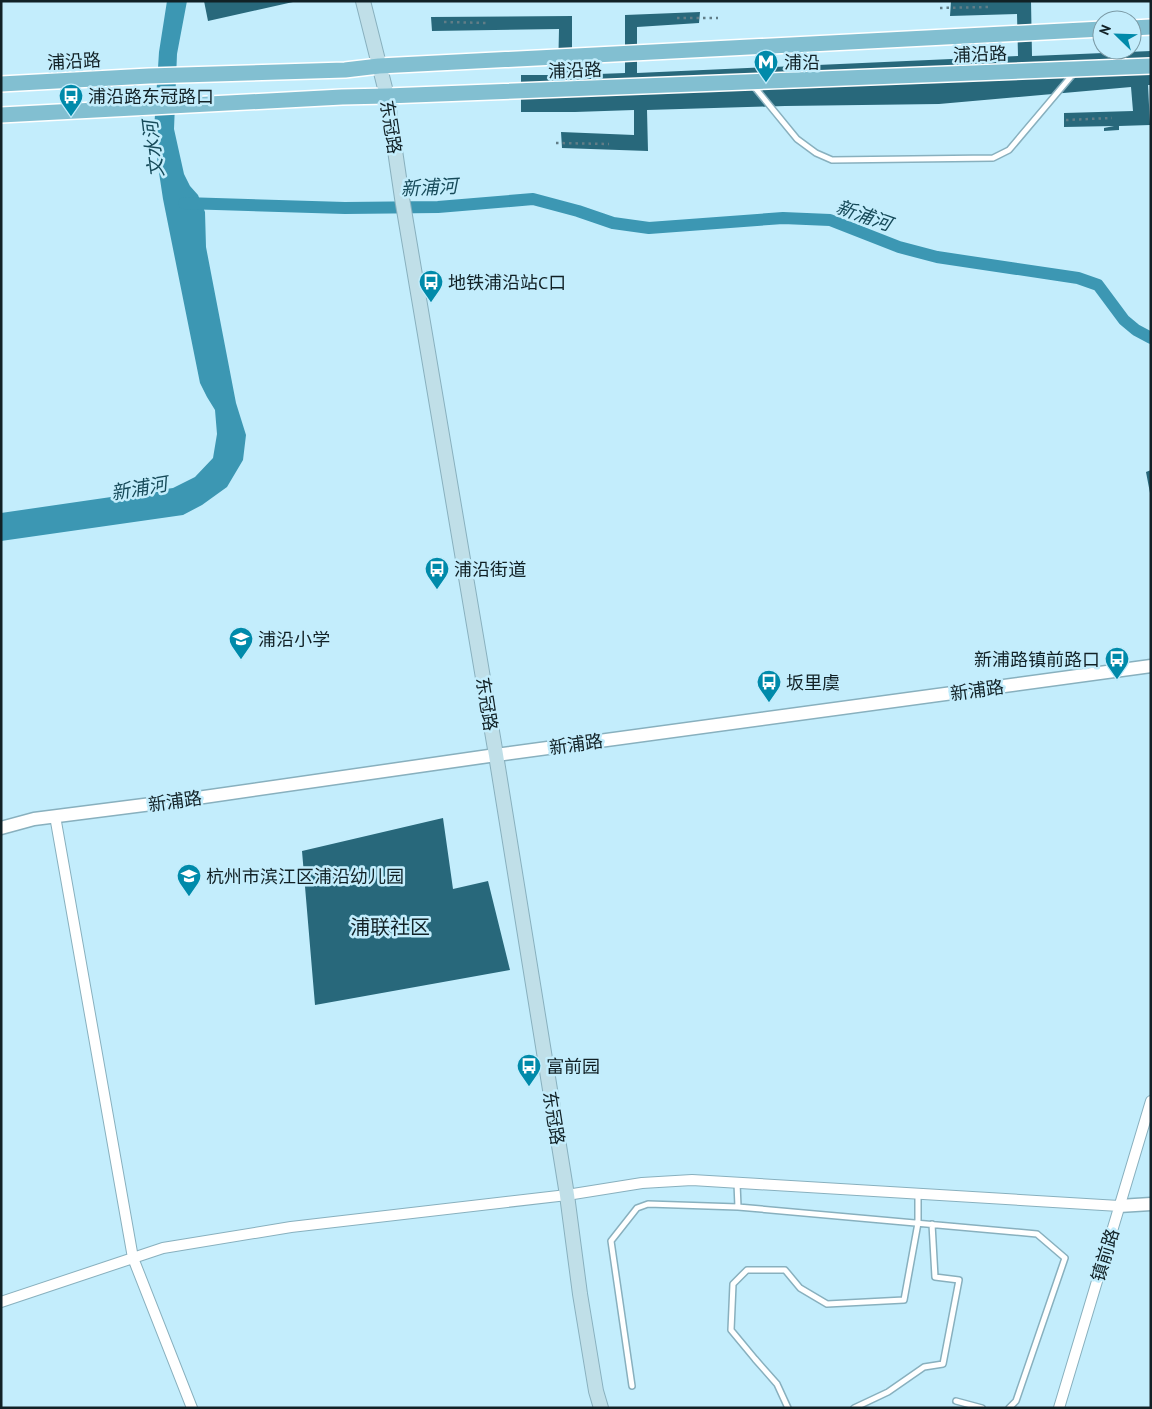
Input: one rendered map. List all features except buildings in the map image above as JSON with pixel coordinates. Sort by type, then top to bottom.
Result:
[{"type":"main road","name":"东冠路","points":[[363,1],[387,96],[402,198],[496,755],[567,1195],[596,1391],[601,1408]]},
{"type":"main road","name":"浦沿路","points":[[1,84],[148,76],[345,70],[379,66],[1092,30]]},
{"type":"main road","name":"浦沿路","points":[[1,115],[342,97],[1151,66]]},
{"type":"street","name":"新浦路","points":[[1,828],[34,819],[55,816],[183,800],[496,755],[1151,666]]},
{"type":"street","points":[[55,816],[133,1258],[192,1408]]},
{"type":"street","name":"镇前路","points":[[1059,1408],[1151,1101]]},
{"type":"street","points":[[1,1302],[163,1248],[292,1227],[567,1195],[642,1183],[692,1180],[1119,1206],[1151,1204]]},
{"type":"lane","points":[[750,82],[797,139],[816,154],[832,160],[993,158],[1009,150],[1078,69]]},
{"type":"lane","points":[[737,1183],[738,1207]]},
{"type":"lane","points":[[788,1408],[777,1384],[731,1330],[732,1284],[747,1270],[785,1270],[800,1288],[827,1304],[904,1300],[918,1223],[918,1194]]},
{"type":"lane","points":[[632,1386],[611,1241],[637,1208],[648,1204],[738,1207],[1037,1234],[1065,1258],[1016,1401],[1009,1408]]},
{"type":"lane","points":[[854,1408],[888,1392],[924,1367],[944,1364],[959,1280],[935,1277],[932,1224]]},
{"type":"lane","points":[[956,1401],[982,1408]]},
{"type":"path","points":[[940,8],[989,7]]},
{"type":"path","points":[[677,18],[718,18]]},
{"type":"path","points":[[444,22],[486,23]]},
{"type":"path","points":[[1066,120],[1112,118]]},
{"type":"path","points":[[556,143],[609,144]]},
{"type":"water","points":[[167,1],[187,1],[177,54],[174,129],[184,174],[190,186],[198,195],[205,212],[206,247],[236,403],[246,435],[243,460],[227,487],[202,505],[183,515],[1,541],[1,513],[173,488],[195,477],[213,458],[217,434],[215,410],[200,383],[163,199],[154,130],[159,52]]},
{"type":"waterway","name":"新浦河","points":[[184,203],[345,208],[438,207],[533,199],[613,223],[649,228],[783,218],[830,220],[899,247],[937,257],[1078,278],[1098,285],[1124,320],[1136,330],[1151,338]]},
{"type":"place","name":"浦沿","points":[[766,83]]},
{"type":"place","name":"浦沿路东冠路口","points":[[71,117]]},
{"type":"place","name":"地铁浦沿站C口","points":[[431,303]]},
{"type":"place","name":"浦沿街道","points":[[437,590]]},
{"type":"place","name":"浦沿小学","points":[[241,660]]},
{"type":"place","name":"新浦路镇前路口","points":[[1117,680]]},
{"type":"place","name":"坂里虞","points":[[769,703]]},
{"type":"place","name":"杭州市滨江区浦沿幼儿园","points":[[189,897]]},
{"type":"place","name":"富前园","points":[[529,1087]]},
{"type":"district","name":"浦联社区","points":[[390,927]]},
{"type":"water label","name":"文水河","points":[[153,149]]}]
